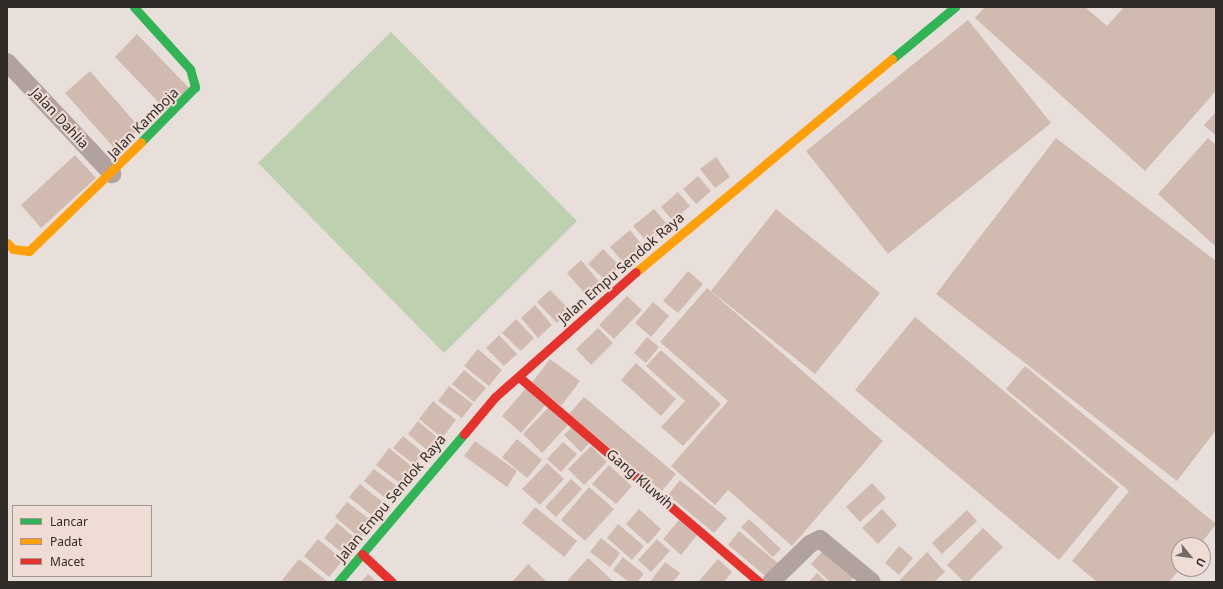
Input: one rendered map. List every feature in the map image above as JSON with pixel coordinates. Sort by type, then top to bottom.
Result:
[{"type":"main road","name":"Jalan Kamboja","points":[[7,243],[13,249],[29,251],[52,232],[112,174],[195,87],[190,69],[134,7]]},
{"type":"main road","name":"Jalan Empu Sendok Raya","points":[[338,582],[496,397],[657,253],[955,7]]},
{"type":"main road","name":"Gang Kluwih","points":[[519,377],[759,582]]},
{"type":"main road","points":[[362,554],[392,582]]},
{"type":"street","name":"Jalan Dahlia","points":[[7,62],[112,174]]},
{"type":"street","points":[[770,582],[815,540],[825,540],[872,582]]},
{"type":"green space","points":[[391,32],[577,221],[444,353],[258,163]]},
{"type":"building","points":[[985,7],[1085,7],[1107,26],[1124,7],[1216,7],[1216,91],[1145,171],[975,18]]},
{"type":"building","points":[[968,20],[1051,123],[888,254],[806,151]]},
{"type":"building","points":[[137,34],[189,88],[166,110],[115,57]]},
{"type":"building","points":[[90,71],[140,128],[116,150],[65,93]]},
{"type":"building","points":[[1216,112],[1216,136],[1204,125]]},
{"type":"building","points":[[1056,138],[1216,261],[1216,430],[1177,481],[936,294]]},
{"type":"building","points":[[1208,138],[1216,145],[1216,247],[1158,194]]},
{"type":"building","points":[[75,155],[96,178],[41,228],[21,205]]},
{"type":"building","points":[[716,157],[730,177],[715,188],[700,169]]},
{"type":"building","points":[[698,176],[711,191],[696,204],[683,189]]},
{"type":"building","points":[[678,192],[690,206],[673,221],[661,207]]},
{"type":"building","points":[[654,209],[668,225],[648,243],[633,226]]},
{"type":"building","points":[[776,209],[880,293],[815,374],[711,291]]},
{"type":"building","points":[[630,230],[643,246],[623,262],[610,247]]},
{"type":"building","points":[[603,249],[620,266],[605,280],[588,264]]},
{"type":"building","points":[[581,260],[600,283],[586,295],[567,273]]},
{"type":"building","points":[[688,271],[703,284],[678,313],[663,301]]},
{"type":"building","points":[[707,288],[883,441],[792,546],[728,490],[715,505],[671,466],[728,401],[660,342]]},
{"type":"building","points":[[550,290],[570,310],[557,323],[537,302]]},
{"type":"building","points":[[627,296],[642,310],[614,339],[599,325]]},
{"type":"building","points":[[653,302],[669,316],[651,337],[635,323]]},
{"type":"building","points":[[535,305],[552,325],[538,338],[521,318]]},
{"type":"building","points":[[915,317],[1119,487],[1059,560],[855,390]]},
{"type":"building","points":[[516,319],[534,338],[521,351],[502,333]]},
{"type":"building","points":[[598,328],[613,343],[591,365],[576,349]]},
{"type":"building","points":[[499,335],[517,354],[504,366],[486,348]]},
{"type":"building","points":[[647,337],[659,347],[646,363],[634,353]]},
{"type":"building","points":[[478,349],[502,370],[489,386],[464,366]]},
{"type":"building","points":[[661,350],[721,404],[683,446],[661,427],[685,401],[646,366]]},
{"type":"building","points":[[550,359],[580,381],[561,406],[531,384]]},
{"type":"building","points":[[636,363],[676,399],[661,416],[621,380]]},
{"type":"building","points":[[1025,366],[1216,524],[1206,537],[1171,537],[1171,577],[1173,577],[1169,582],[1097,582],[1072,561],[1129,491],[1006,389]]},
{"type":"building","points":[[464,370],[486,388],[474,402],[452,384]]},
{"type":"building","points":[[449,386],[473,404],[462,418],[438,401]]},
{"type":"building","points":[[528,386],[547,403],[521,433],[502,416]]},
{"type":"building","points":[[584,397],[676,474],[662,491],[569,414]]},
{"type":"building","points":[[433,401],[456,420],[442,438],[419,419]]},
{"type":"building","points":[[549,407],[568,425],[542,453],[523,434]]},
{"type":"building","points":[[418,421],[438,438],[428,451],[408,434]]},
{"type":"building","points":[[574,425],[591,441],[581,452],[564,435]]},
{"type":"building","points":[[403,436],[425,454],[416,466],[393,448]]},
{"type":"building","points":[[517,439],[542,460],[527,478],[502,457]]},
{"type":"building","points":[[475,441],[517,471],[507,487],[464,456]]},
{"type":"building","points":[[563,442],[577,454],[561,472],[547,459]]},
{"type":"building","points":[[591,446],[607,462],[584,485],[568,469]]},
{"type":"building","points":[[389,448],[414,468],[401,484],[376,465]]},
{"type":"building","points":[[547,463],[564,479],[540,505],[522,489]]},
{"type":"building","points":[[609,465],[632,486],[616,504],[592,484]]},
{"type":"building","points":[[374,469],[399,488],[389,501],[364,481]]},
{"type":"building","points":[[571,479],[582,489],[556,517],[545,507]]},
{"type":"building","points":[[680,480],[727,518],[714,533],[668,495]]},
{"type":"building","points":[[872,483],[886,498],[860,522],[846,507]]},
{"type":"building","points":[[360,484],[386,505],[375,518],[349,497]]},
{"type":"building","points":[[589,487],[614,509],[585,541],[561,520]]},
{"type":"building","points":[[347,502],[373,522],[360,538],[335,517]]},
{"type":"building","points":[[535,507],[577,541],[564,557],[522,523]]},
{"type":"building","points":[[639,509],[661,529],[648,544],[626,524]]},
{"type":"building","points":[[882,509],[897,525],[878,544],[862,528]]},
{"type":"building","points":[[967,510],[977,521],[942,554],[932,543]]},
{"type":"building","points":[[749,519],[781,549],[773,557],[741,527]]},
{"type":"building","points":[[679,520],[697,535],[681,555],[663,539]]},
{"type":"building","points":[[337,523],[360,542],[347,557],[324,538]]},
{"type":"building","points":[[618,524],[644,546],[632,560],[607,538]]},
{"type":"building","points":[[983,528],[1003,547],[968,582],[964,582],[947,565]]},
{"type":"building","points":[[739,531],[779,564],[768,578],[728,545]]},
{"type":"building","points":[[601,538],[620,553],[610,567],[590,552]]},
{"type":"building","points":[[318,539],[343,560],[329,577],[304,556]]},
{"type":"building","points":[[657,539],[670,551],[651,572],[638,560]]},
{"type":"building","points":[[828,545],[858,573],[850,582],[830,582],[811,564]]},
{"type":"building","points":[[899,546],[913,558],[899,575],[885,563]]},
{"type":"building","points":[[927,552],[945,572],[934,582],[898,582]]},
{"type":"building","points":[[623,557],[644,574],[637,582],[629,582],[613,570]]},
{"type":"building","points":[[588,558],[614,582],[566,582]]},
{"type":"building","points":[[299,559],[328,582],[285,582],[282,580]]},
{"type":"building","points":[[718,559],[732,572],[724,582],[698,582]]},
{"type":"building","points":[[665,562],[680,573],[673,582],[650,582]]},
{"type":"building","points":[[528,564],[547,582],[512,582]]},
{"type":"building","points":[[817,573],[827,582],[809,582]]},
{"type":"building","points":[[368,574],[377,582],[361,582]]},
{"type":"traffic: fast","points":[[134,7],[190,69],[195,87],[141,142]]},
{"type":"traffic: fast","points":[[892,59],[955,7]]},
{"type":"traffic: fast","points":[[338,582],[464,434]]},
{"type":"traffic: slow","points":[[636,272],[892,59]]},
{"type":"traffic: slow","points":[[7,243],[13,249],[29,251],[141,142]]},
{"type":"traffic: jam","points":[[464,434],[495,397],[636,272]]},
{"type":"traffic: jam","points":[[519,377],[759,582]]},
{"type":"traffic: jam","points":[[362,554],[392,582]]}]
